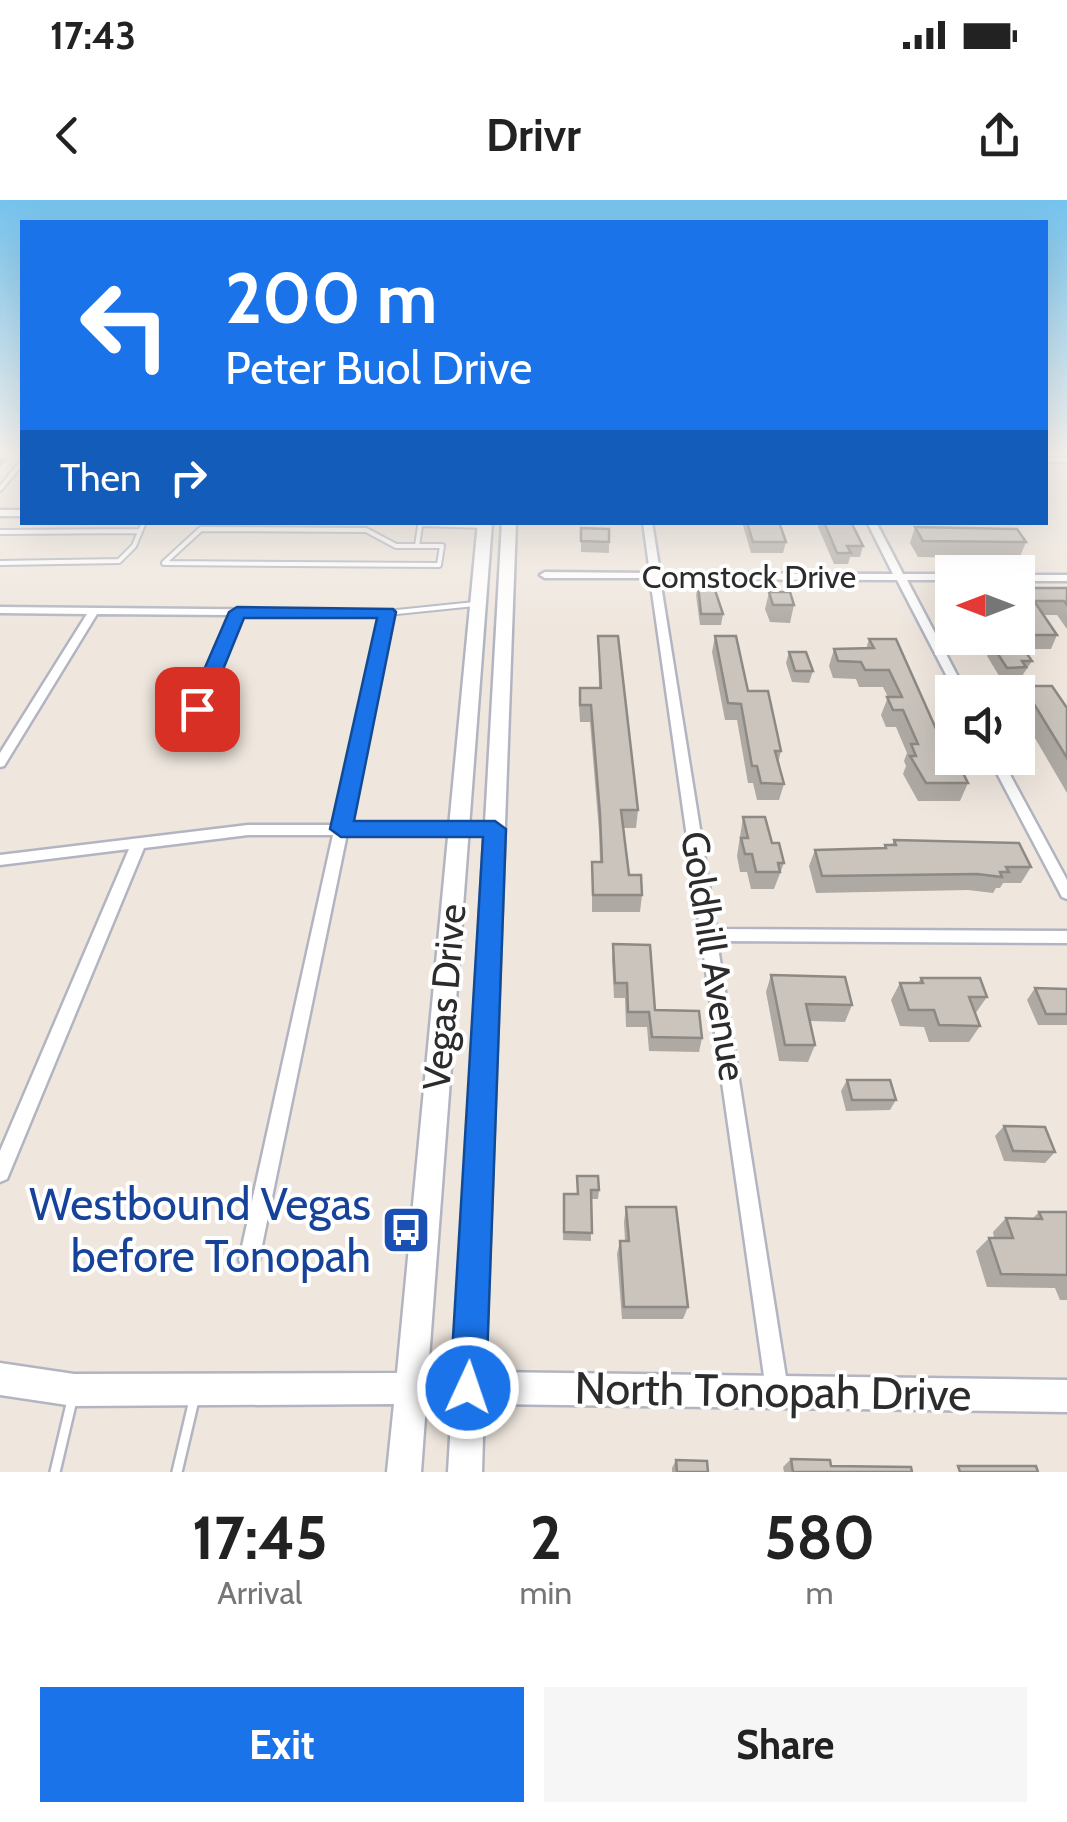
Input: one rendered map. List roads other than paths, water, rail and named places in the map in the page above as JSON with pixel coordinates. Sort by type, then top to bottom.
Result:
[{"type":"main road","name":"Vegas Drive","points":[[404,1472],[478,604],[497,525]]},
{"type":"main road","name":"Vegas Drive","points":[[464,1472],[495,829],[497,525]]},
{"type":"main road","name":"North Tonopah Drive","points":[[0,1378],[74,1390],[468,1388],[1067,1396]]},
{"type":"street","name":"Goldhill Avenue","points":[[647,525],[712,935],[777,1390]]},
{"type":"street","points":[[873,525],[952,675]]},
{"type":"street","name":"Comstock Drive","points":[[545,575],[935,577]]},
{"type":"street","points":[[1035,578],[1067,578]]},
{"type":"street","points":[[0,610],[387,612],[249,1260]]},
{"type":"street","points":[[0,763],[94,611]]},
{"type":"street","points":[[184,741],[237,612]]},
{"type":"street","points":[[1005,775],[1067,893]]},
{"type":"street","points":[[0,860],[248,830],[495,829]]},
{"type":"street","points":[[0,1173],[138,845]]},
{"type":"street","points":[[712,935],[1067,936]]},
{"type":"lane","points":[[0,563],[119,562],[134,546],[143,525]]},
{"type":"lane","points":[[417,546],[421,525]]},
{"type":"lane","points":[[201,529],[366,530],[396,546],[417,546],[442,546],[439,565],[164,563],[201,529]]},
{"type":"lane","points":[[0,532],[140,531]]},
{"type":"lane","points":[[387,612],[478,604]]},
{"type":"lane","points":[[177,1472],[197,1389]]},
{"type":"lane","points":[[54,1472],[74,1390]]},
{"type":"place","name":"Westbound Vegas before Tonopah","points":[[406,1230]]}]
